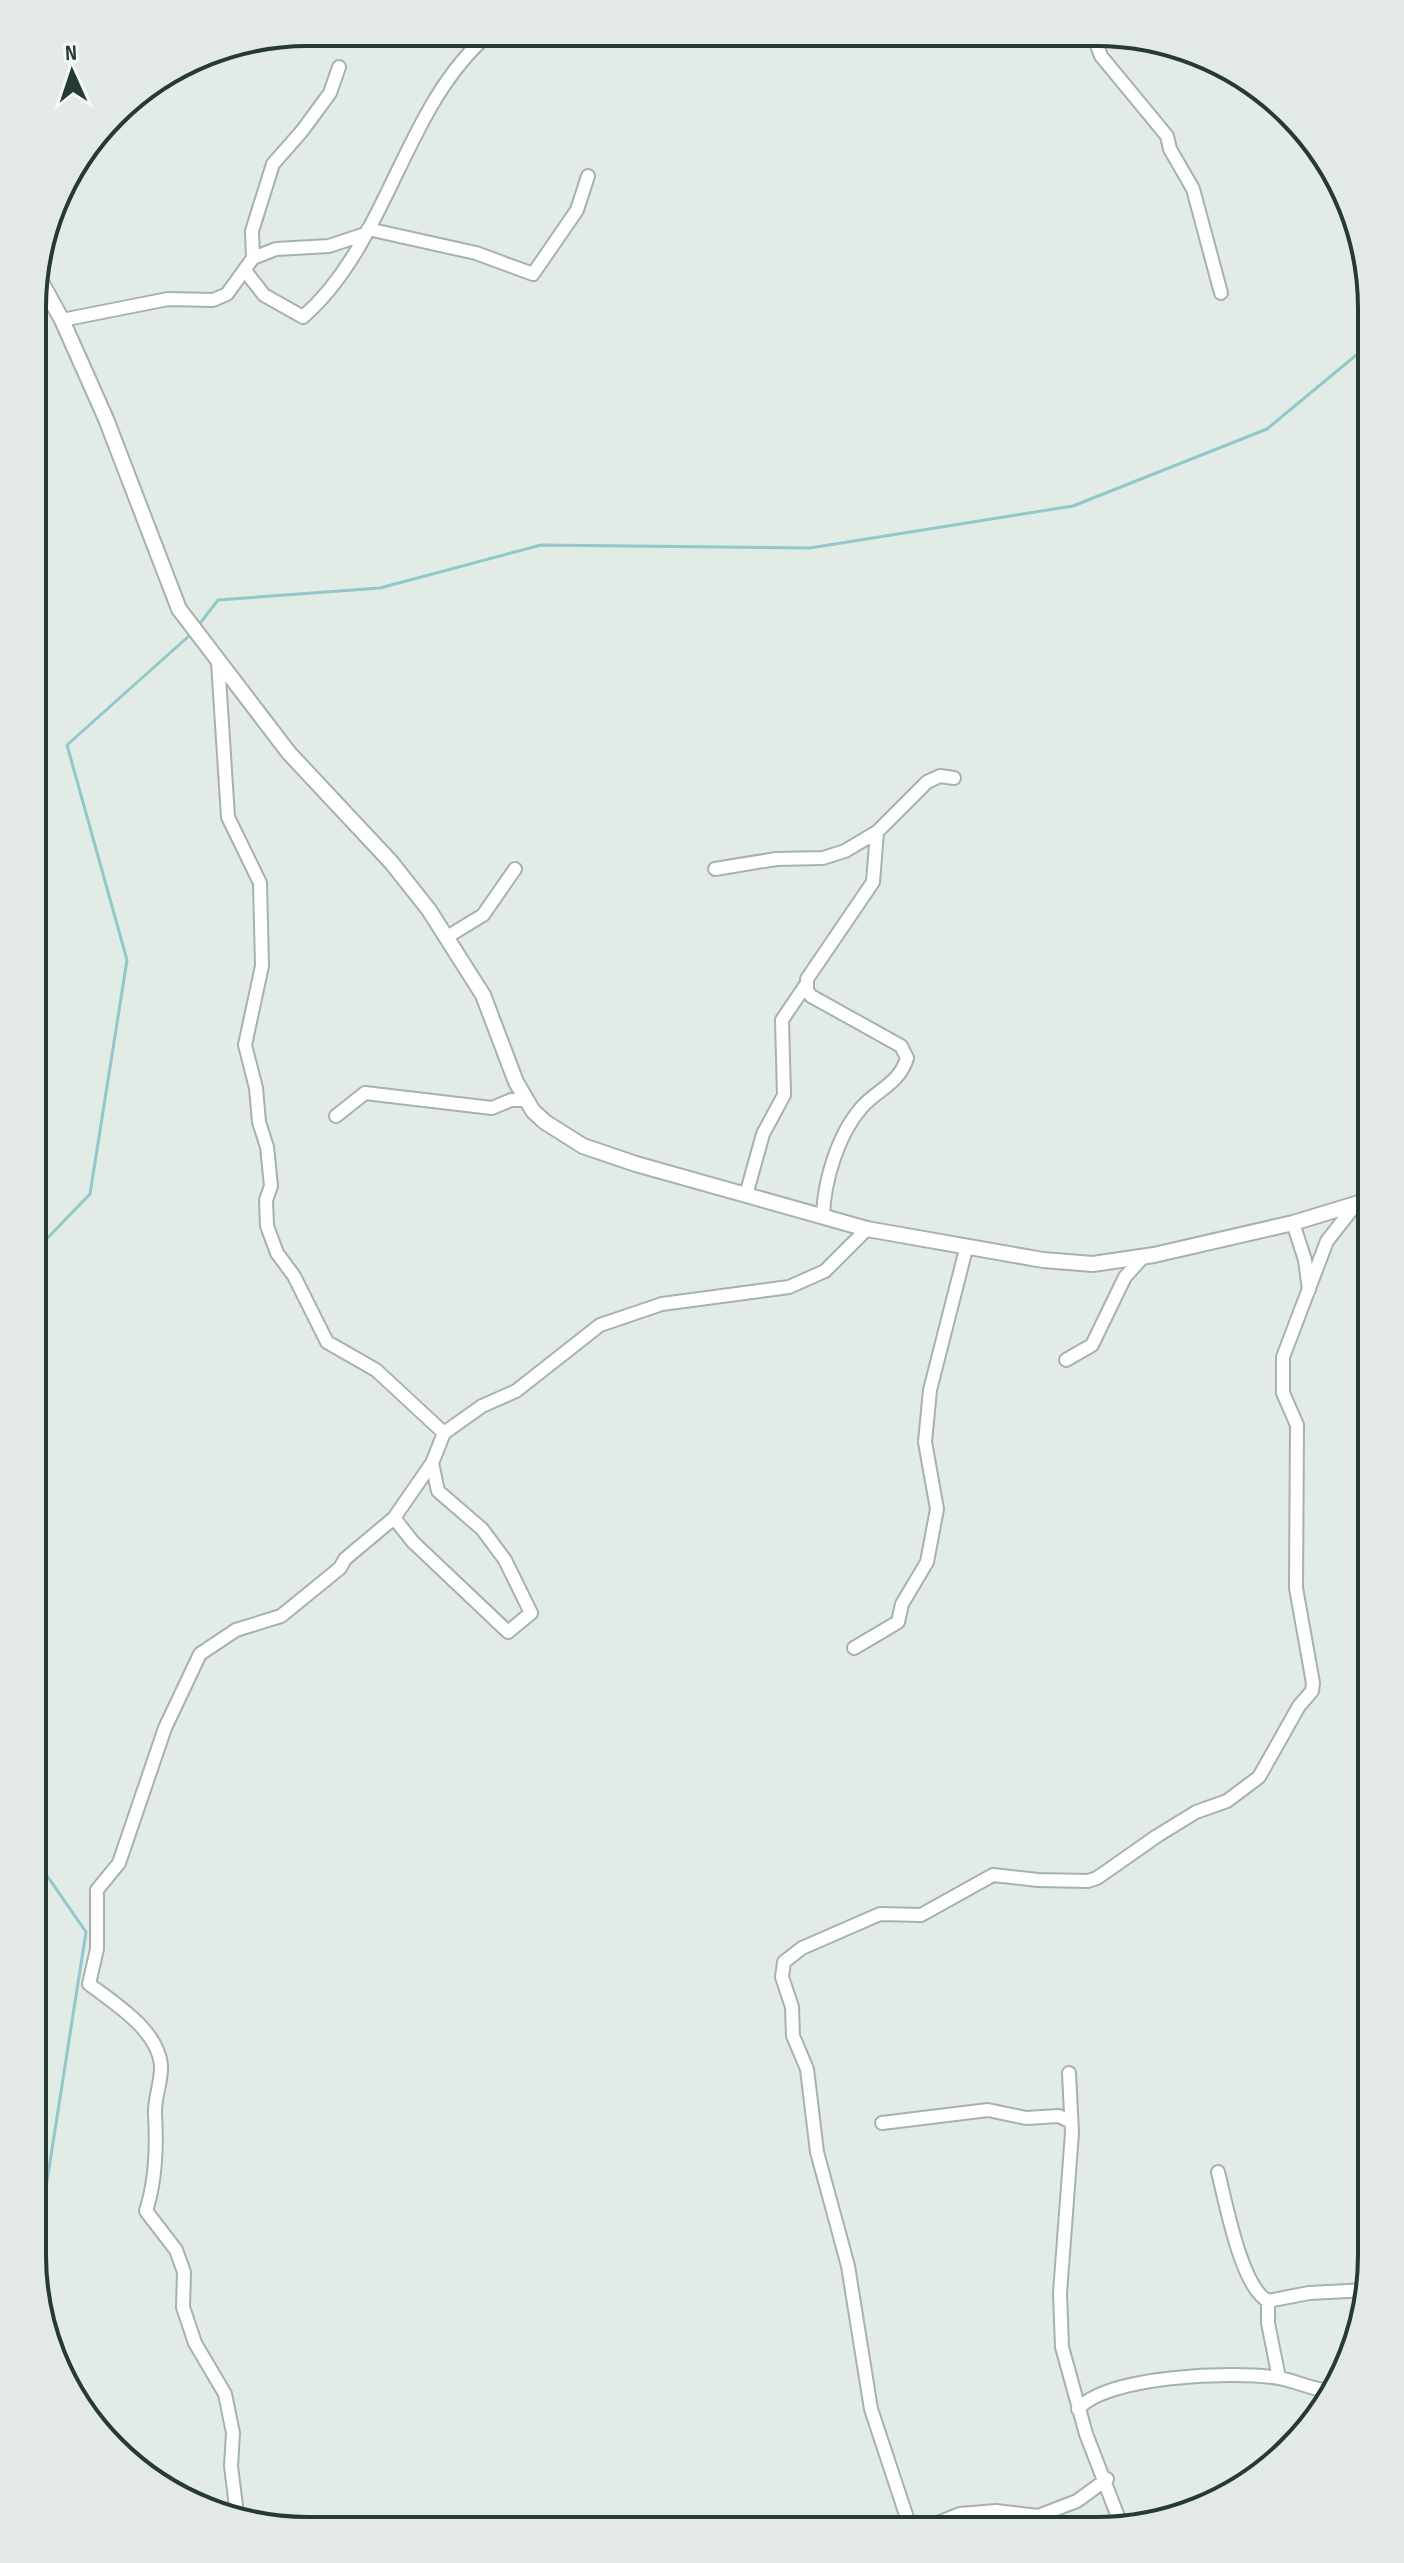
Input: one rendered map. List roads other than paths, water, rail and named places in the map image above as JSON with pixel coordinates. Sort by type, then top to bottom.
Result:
[{"type":"street","points":[[246,272],[264,295],[303,317],[329,295],[366,232],[433,103],[474,46]]},
{"type":"street","points":[[1097,46],[1101,56],[1167,136],[1170,149],[1193,189],[1221,293]]},
{"type":"street","points":[[62,320],[168,299],[213,300],[227,294],[246,272],[253,258],[252,231],[273,164],[330,93],[339,67]]},
{"type":"street","points":[[253,258],[276,249],[329,246],[366,232],[476,253],[533,274],[577,210],[588,176]]},
{"type":"street","points":[[47,293],[106,419],[179,609],[289,753],[391,862],[447,937],[483,995],[526,1100],[545,1122],[583,1146],[867,1229],[966,1249],[1093,1264],[1143,1257],[1293,1223],[1358,1203]]},
{"type":"street","points":[[218,662],[228,817],[260,883],[262,966],[245,1045],[256,1088],[259,1122],[267,1147],[271,1186],[266,1200],[267,1226],[277,1253],[294,1276],[327,1342],[376,1370],[444,1433]]},
{"type":"street","points":[[715,869],[776,859],[823,858],[845,851],[877,832],[927,782],[940,776],[954,778]]},
{"type":"street","points":[[746,1195],[763,1134],[784,1095],[782,1020],[873,882],[877,832]]},
{"type":"street","points":[[447,937],[483,915],[515,869]]},
{"type":"street","points":[[807,983],[811,996],[901,1046],[907,1058],[904,1069],[881,1094],[864,1105],[847,1128],[824,1199],[823,1216]]},
{"type":"street","points":[[336,1116],[365,1093],[492,1108],[511,1100],[526,1100]]},
{"type":"street","points":[[907,2517],[871,2409],[848,2266],[817,2152],[807,2069],[793,2036],[792,2007],[782,1977],[784,1962],[802,1948],[880,1914],[921,1915],[993,1875],[1038,1880],[1088,1881],[1097,1878],[1157,1836],[1196,1812],[1227,1801],[1259,1777],[1299,1706],[1312,1691],[1313,1683],[1296,1588],[1297,1425],[1283,1393],[1281,1380],[1290,1332],[1309,1294],[1327,1241],[1358,1208]]},
{"type":"street","points":[[1293,1223],[1305,1260],[1309,1294]]},
{"type":"street","points":[[236,2507],[231,2466],[233,2433],[225,2394],[195,2343],[183,2307],[184,2272],[176,2250],[146,2211],[154,2185],[153,2163],[158,2139],[155,2111],[161,2064],[147,2035],[89,1984],[97,1949],[97,1890],[119,1863],[165,1728],[200,1654],[236,1630],[281,1616],[340,1568],[345,1559],[394,1518],[432,1463],[444,1433],[482,1406],[516,1391],[600,1325],[662,1304],[789,1287],[825,1271],[867,1229]]},
{"type":"street","points":[[854,1648],[898,1622],[902,1604],[927,1562],[937,1509],[925,1442],[930,1390],[966,1249]]},
{"type":"street","points":[[1066,1360],[1092,1345],[1125,1277],[1143,1257]]},
{"type":"street","points":[[394,1518],[413,1542],[508,1632],[531,1613],[505,1560],[482,1529],[438,1491],[432,1463]]},
{"type":"street","points":[[1069,2073],[1071,2122],[1060,2323],[1066,2368],[1078,2409],[1118,2515]]},
{"type":"street","points":[[882,2123],[988,2110],[1026,2118],[1059,2116],[1071,2122]]},
{"type":"street","points":[[1218,2172],[1243,2262],[1258,2295],[1268,2301],[1309,2293],[1355,2291]]},
{"type":"street","points":[[1268,2301],[1268,2323],[1279,2378]]},
{"type":"street","points":[[1078,2409],[1086,2400],[1103,2393],[1159,2382],[1228,2376],[1279,2378],[1321,2388]]},
{"type":"street","points":[[952,2517],[996,2511],[1038,2516],[1077,2501],[1107,2479]]},
{"type":"waterway","points":[[198,626],[218,600],[380,588],[541,545],[810,548],[1073,506],[1267,429],[1358,354]]},
{"type":"waterway","points":[[46,1240],[90,1194],[127,960],[67,745],[190,635]]},
{"type":"waterway","points":[[46,1874],[86,1932],[46,2187]]}]
